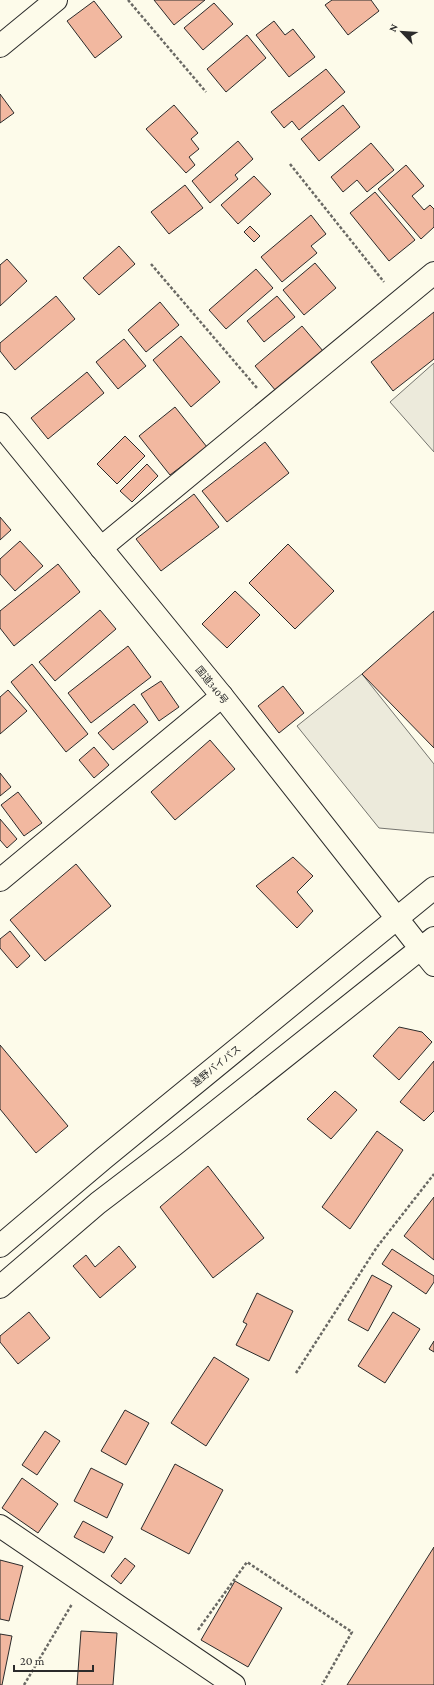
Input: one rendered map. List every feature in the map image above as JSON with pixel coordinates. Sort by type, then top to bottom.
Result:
[{"type":"main road","points":[[0,46],[56,0]]},
{"type":"main road","points":[[101,548],[434,273]]},
{"type":"main road","name":"国道340号","points":[[0,424],[222,696],[398,918],[430,950]]},
{"type":"main road","points":[[0,880],[222,696]]},
{"type":"main road","name":"遠野バイパス","points":[[0,1246],[104,1158],[434,888]]},
{"type":"main road","points":[[0,1287],[98,1203],[430,950]]},
{"type":"main road","points":[[0,1526],[234,1685]]},
{"type":"path","points":[[128,0],[206,92]]},
{"type":"path","points":[[290,164],[399,302]]},
{"type":"path","points":[[151,264],[273,406]]},
{"type":"path","points":[[296,1373],[377,1247],[434,1174]]},
{"type":"path","points":[[183,1650],[247,1562],[352,1632],[322,1685]]},
{"type":"path","points":[[24,1685],[84,1583]]},
{"type":"shaded area","points":[[434,363],[434,452],[390,402]]},
{"type":"shaded area","points":[[362,674],[434,764],[434,833],[379,828],[297,726]]},
{"type":"building","points":[[154,0],[205,0],[174,25]]},
{"type":"building","points":[[332,0],[371,0],[379,11],[348,35],[325,5]]},
{"type":"building","points":[[94,1],[122,37],[95,58],[67,21]]},
{"type":"building","points":[[214,3],[233,24],[203,50],[184,28]]},
{"type":"building","points":[[274,21],[285,35],[293,29],[315,57],[289,77],[256,35]]},
{"type":"building","points":[[247,35],[266,58],[226,92],[207,69]]},
{"type":"building","points":[[326,69],[345,92],[299,130],[292,121],[284,128],[271,112]]},
{"type":"building","points":[[0,94],[14,113],[0,123]]},
{"type":"building","points":[[174,105],[198,133],[191,139],[199,149],[189,157],[195,165],[186,173],[146,129]]},
{"type":"building","points":[[343,105],[360,127],[319,161],[301,139]]},
{"type":"building","points":[[238,141],[253,159],[235,175],[238,179],[210,203],[192,181]]},
{"type":"building","points":[[371,143],[394,170],[367,192],[357,180],[343,192],[331,177]]},
{"type":"building","points":[[406,165],[424,186],[412,196],[424,210],[430,205],[434,209],[434,227],[421,239],[378,189]]},
{"type":"building","points":[[254,176],[271,194],[238,224],[221,205]]},
{"type":"building","points":[[185,185],[203,208],[169,234],[151,212]]},
{"type":"building","points":[[375,192],[415,240],[389,261],[350,213]]},
{"type":"building","points":[[311,215],[326,234],[311,246],[317,253],[282,282],[261,257]]},
{"type":"building","points":[[250,226],[260,236],[254,242],[244,232]]},
{"type":"building","points":[[119,246],[135,264],[99,295],[83,278]]},
{"type":"building","points":[[7,259],[27,281],[0,306],[0,265]]},
{"type":"building","points":[[315,263],[336,288],[304,315],[283,290]]},
{"type":"building","points":[[256,269],[273,288],[226,329],[209,310]]},
{"type":"building","points":[[56,296],[75,319],[15,370],[0,351],[0,343]]},
{"type":"building","points":[[277,296],[295,317],[264,342],[247,321]]},
{"type":"building","points":[[160,302],[179,325],[146,352],[128,330]]},
{"type":"building","points":[[434,312],[434,359],[393,391],[371,362]]},
{"type":"building","points":[[302,326],[323,351],[276,391],[255,366]]},
{"type":"building","points":[[181,336],[220,382],[191,407],[153,360]]},
{"type":"building","points":[[124,339],[146,366],[118,389],[96,362]]},
{"type":"building","points":[[87,372],[104,393],[48,439],[31,418]]},
{"type":"building","points":[[175,407],[207,447],[170,475],[139,436]]},
{"type":"building","points":[[125,436],[145,456],[117,484],[97,464]]},
{"type":"building","points":[[265,442],[289,473],[227,522],[202,491]]},
{"type":"building","points":[[147,464],[158,476],[132,502],[120,491]]},
{"type":"building","points":[[194,494],[219,527],[161,571],[136,539]]},
{"type":"building","points":[[0,517],[11,530],[0,540]]},
{"type":"building","points":[[20,541],[43,566],[15,591],[0,574],[0,559]]},
{"type":"building","points":[[288,544],[334,591],[295,629],[249,583]]},
{"type":"building","points":[[58,564],[80,592],[14,646],[0,628],[0,611]]},
{"type":"building","points":[[235,591],[260,615],[227,648],[202,624]]},
{"type":"building","points":[[100,610],[116,629],[55,681],[39,662]]},
{"type":"building","points":[[434,611],[434,748],[362,674]]},
{"type":"building","points":[[128,646],[151,677],[91,723],[68,693]]},
{"type":"building","points":[[32,664],[88,734],[66,752],[11,682]]},
{"type":"building","points":[[161,681],[179,707],[159,721],[141,694]]},
{"type":"building","points":[[283,686],[304,713],[279,733],[258,706]]},
{"type":"building","points":[[8,690],[27,711],[0,734],[0,697]]},
{"type":"building","points":[[134,704],[148,722],[113,750],[98,733]]},
{"type":"building","points":[[210,740],[235,769],[175,820],[151,792]]},
{"type":"building","points":[[94,747],[109,765],[94,778],[79,760]]},
{"type":"building","points":[[0,773],[11,787],[0,796]]},
{"type":"building","points":[[18,792],[42,823],[24,836],[1,805]]},
{"type":"building","points":[[0,819],[17,839],[7,848],[0,840]]},
{"type":"building","points":[[293,857],[313,876],[297,892],[313,911],[297,928],[256,886]]},
{"type":"building","points":[[76,864],[111,906],[45,961],[10,920]]},
{"type":"building","points":[[10,931],[30,956],[17,968],[0,948],[0,939]]},
{"type":"building","points":[[399,1027],[422,1032],[432,1042],[399,1080],[373,1056]]},
{"type":"building","points":[[0,1045],[68,1126],[36,1153],[0,1109]]},
{"type":"building","points":[[434,1061],[434,1111],[424,1121],[400,1102]]},
{"type":"building","points":[[335,1091],[357,1110],[331,1139],[307,1119]]},
{"type":"building","points":[[377,1131],[403,1150],[350,1229],[322,1207]]},
{"type":"building","points":[[208,1166],[264,1238],[213,1278],[160,1207]]},
{"type":"building","points":[[434,1197],[434,1260],[404,1236]]},
{"type":"building","points":[[119,1246],[136,1267],[100,1298],[73,1266],[86,1255],[95,1267]]},
{"type":"building","points":[[392,1249],[434,1276],[434,1282],[426,1294],[382,1264]]},
{"type":"building","points":[[372,1275],[392,1286],[368,1331],[348,1320]]},
{"type":"building","points":[[257,1293],[293,1311],[269,1361],[236,1345],[247,1324],[243,1322]]},
{"type":"building","points":[[29,1312],[50,1338],[18,1364],[0,1342],[0,1336]]},
{"type":"building","points":[[393,1312],[420,1329],[385,1383],[358,1366]]},
{"type":"building","points":[[434,1341],[434,1352],[429,1349]]},
{"type":"building","points":[[214,1357],[249,1379],[206,1446],[171,1423]]},
{"type":"building","points":[[125,1410],[149,1423],[126,1465],[101,1451]]},
{"type":"building","points":[[45,1431],[60,1441],[37,1475],[22,1465]]},
{"type":"building","points":[[175,1464],[223,1490],[189,1554],[141,1529]]},
{"type":"building","points":[[91,1468],[123,1484],[107,1518],[74,1501]]},
{"type":"building","points":[[22,1478],[58,1504],[38,1533],[2,1508]]},
{"type":"building","points":[[83,1521],[113,1537],[104,1553],[74,1537]]},
{"type":"building","points":[[434,1547],[434,1685],[347,1685]]},
{"type":"building","points":[[125,1558],[135,1566],[121,1584],[111,1576]]},
{"type":"building","points":[[0,1560],[23,1566],[9,1621],[0,1619]]},
{"type":"building","points":[[235,1581],[282,1608],[248,1667],[201,1640]]},
{"type":"building","points":[[81,1631],[117,1633],[113,1685],[77,1685]]},
{"type":"building","points":[[0,1634],[12,1636],[2,1685],[0,1685]]}]
